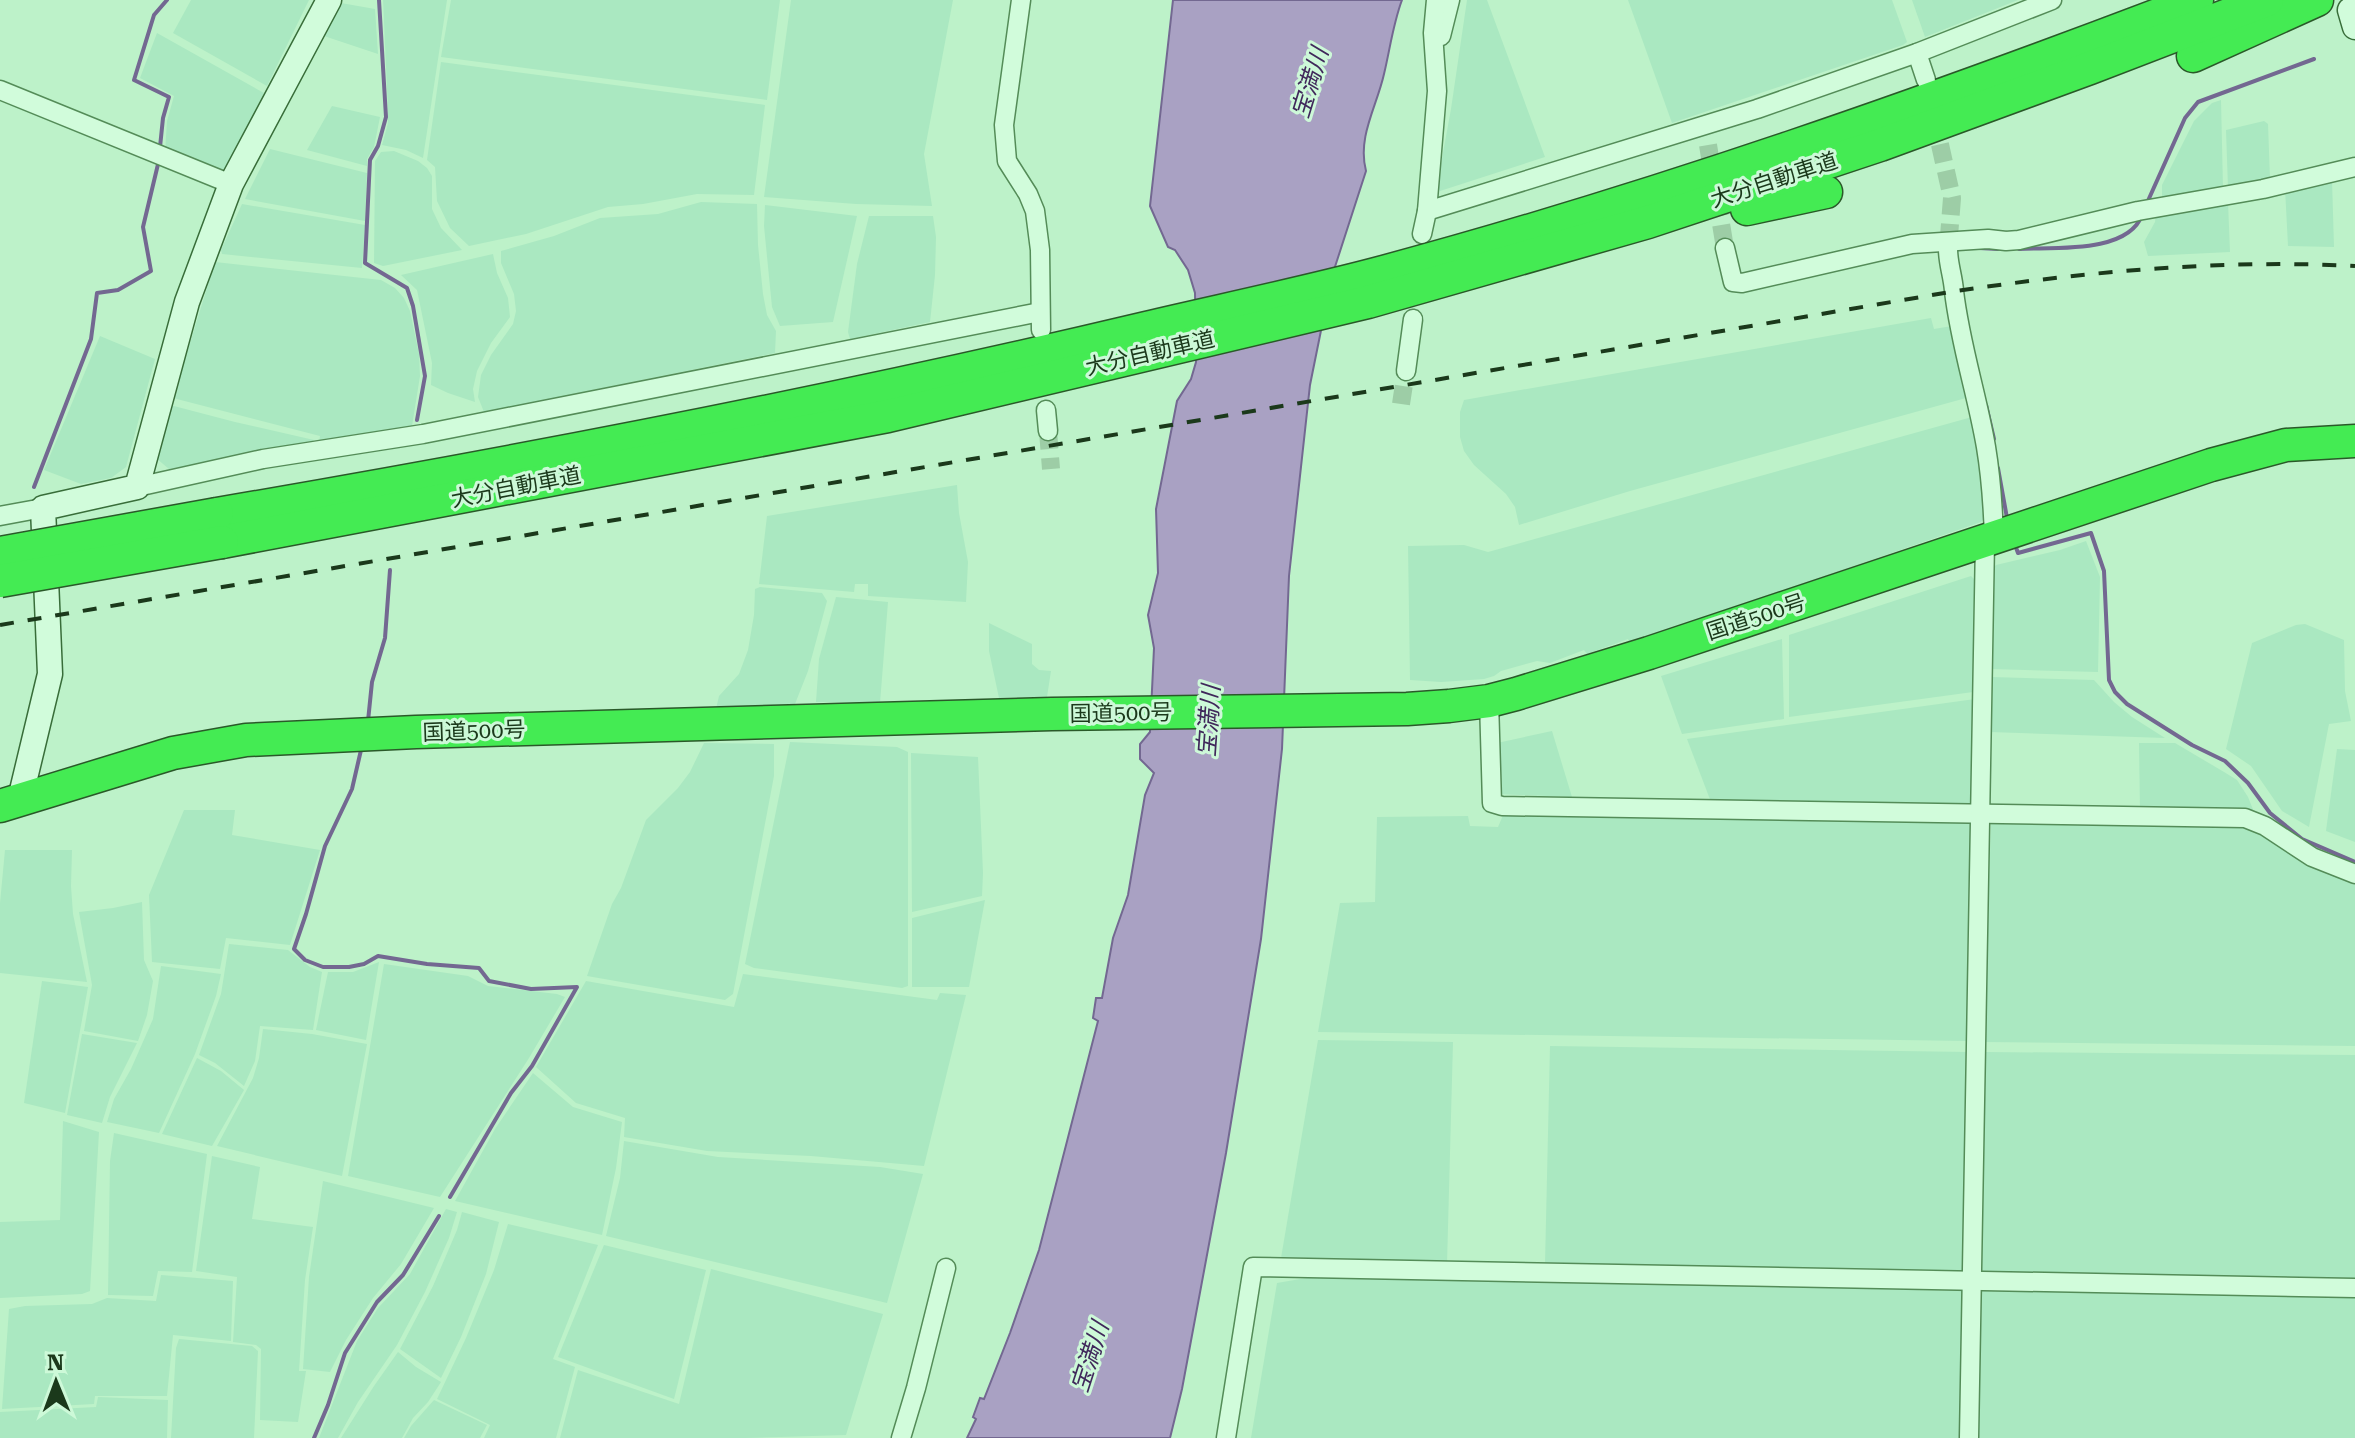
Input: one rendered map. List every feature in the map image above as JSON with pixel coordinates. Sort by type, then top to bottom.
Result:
[{"type":"highway","name":"大分自動車道","points":[[0,553],[220,528],[888,416],[1090,355],[1370,288],[1842,130],[2197,0]]},
{"type":"highway","name":"大分自動車道","points":[[1370,288],[1477,273],[1648,222],[1880,145],[2267,0]]},
{"type":"highway","points":[[2193,56],[2317,0]]},
{"type":"highway","points":[[1477,273],[1826,192]]},
{"type":"highway","name":"国道500号","points":[[7,799],[173,753],[246,740],[416,732],[1075,714],[1327,711],[1449,706],[1489,701],[1649,653],[2211,465],[2286,445],[2355,441]]},
{"type":"highway","name":"大分自動車道","points":[[0,581],[220,528]]},
{"type":"street","points":[[137,487],[187,302],[231,184],[329,0]]},
{"type":"street","points":[[0,516],[263,459],[423,434],[1041,321],[1040,250],[1035,211],[1007,161],[1004,125],[1021,0]]},
{"type":"street","points":[[1422,234],[1436,117],[1433,33],[1436,0]]},
{"type":"street","points":[[1434,62],[1450,0]]},
{"type":"street","points":[[1427,211],[1706,125],[1917,53],[2052,0]]},
{"type":"street","points":[[1917,53],[1926,80]]},
{"type":"street","points":[[0,90],[231,184]]},
{"type":"street","points":[[1706,125],[1708,145]]},
{"type":"street","points":[[1725,248],[1733,282],[1742,283],[1912,244],[2019,240],[2138,211],[2263,189],[2355,167]]},
{"type":"street","points":[[1948,249],[1948,267],[1958,323],[1985,444],[1993,497],[1981,813],[1969,1438]]},
{"type":"street","points":[[1406,371],[1413,319]]},
{"type":"street","points":[[1046,410],[1048,431]]},
{"type":"street","points":[[7,799],[50,674],[43,508]]},
{"type":"street","points":[[1489,701],[1492,803],[1502,806],[2245,818],[2265,826],[2312,857],[2355,874]]},
{"type":"street","points":[[1226,1438],[1253,1267],[2355,1288]]},
{"type":"street","points":[[901,1438],[946,1268]]},
{"type":"green space","points":[[191,0],[309,0],[267,86],[173,33]]},
{"type":"green space","points":[[383,0],[447,0],[423,158],[406,150],[382,145],[388,123]]},
{"type":"green space","points":[[451,0],[780,0],[767,100],[441,57]]},
{"type":"green space","points":[[791,0],[953,0],[924,154],[932,206],[764,197]]},
{"type":"green space","points":[[1467,0],[1487,0],[1545,157],[1440,191],[1437,186]]},
{"type":"green space","points":[[1628,0],[1892,0],[1907,42],[1672,123]]},
{"type":"green space","points":[[1912,0],[2018,0],[1925,37]]},
{"type":"green space","points":[[341,3],[375,9],[378,54],[324,36]]},
{"type":"green space","points":[[157,33],[264,93],[223,173],[165,152],[167,121],[174,96],[140,78]]},
{"type":"green space","points":[[441,62],[765,105],[754,195],[697,194],[608,207],[526,234],[469,246],[450,228],[437,201],[435,167],[427,160]]},
{"type":"green space","points":[[2221,100],[2223,189],[2162,198],[2162,185],[2194,121],[2212,103]]},
{"type":"green space","points":[[332,106],[380,117],[367,166],[307,150]]},
{"type":"green space","points":[[2264,121],[2268,124],[2270,179],[2228,188],[2226,130]]},
{"type":"green space","points":[[270,149],[367,173],[365,221],[245,199]]},
{"type":"green space","points":[[394,151],[427,168],[432,176],[432,209],[441,228],[462,250],[383,266],[374,263],[375,161],[381,152]]},
{"type":"green space","points":[[2332,180],[2334,247],[2288,246],[2285,188]]},
{"type":"green space","points":[[701,202],[757,204],[763,294],[767,315],[776,331],[775,353],[484,412],[478,397],[481,375],[513,324],[516,311],[514,294],[501,263],[501,251],[554,236],[600,218],[658,214]]},
{"type":"green space","points":[[2228,202],[2230,252],[2148,256],[2144,242],[2156,214]]},
{"type":"green space","points":[[242,204],[365,225],[362,268],[222,254],[221,250]]},
{"type":"green space","points":[[765,205],[857,216],[833,322],[780,326],[772,307],[764,226]]},
{"type":"green space","points":[[869,216],[933,216],[935,275],[930,322],[850,339],[848,332],[857,264]]},
{"type":"green space","points":[[493,254],[508,298],[510,317],[491,343],[477,371],[473,389],[475,402],[431,385],[432,363],[417,290],[401,275]]},
{"type":"green space","points":[[215,262],[381,280],[395,288],[410,311],[419,354],[420,376],[412,426],[319,443],[320,436],[173,398]]},
{"type":"green space","points":[[1931,318],[1934,329],[1952,326],[1966,398],[1519,525],[1515,507],[1506,494],[1474,465],[1464,451],[1460,437],[1460,412],[1464,400]]},
{"type":"green space","points":[[100,336],[155,359],[126,467],[111,478],[81,484],[44,470]]},
{"type":"green space","points":[[170,405],[314,440],[169,469],[156,458]]},
{"type":"green space","points":[[1972,417],[1980,449],[1985,518],[1981,522],[1630,644],[1628,639],[1587,654],[1584,650],[1550,663],[1537,661],[1484,679],[1441,682],[1410,680],[1408,546],[1464,545],[1488,552]]},
{"type":"green space","points":[[957,485],[968,562],[966,602],[868,596],[868,584],[855,584],[854,592],[759,584],[767,516]]},
{"type":"green space","points":[[2086,541],[2100,577],[2098,672],[1990,669],[1993,568]]},
{"type":"green space","points":[[1971,576],[1974,579],[1973,692],[1789,717],[1789,635]]},
{"type":"green space","points":[[755,589],[822,593],[827,601],[808,671],[793,709],[716,709],[719,696],[739,674],[748,650]]},
{"type":"green space","points":[[836,597],[888,602],[880,703],[816,702],[819,659]]},
{"type":"green space","points":[[989,623],[1032,644],[1032,664],[1039,670],[1051,671],[1047,697],[999,698],[989,651]]},
{"type":"green space","points":[[2305,624],[2344,640],[2345,691],[2351,721],[2329,724],[2309,827],[2282,811],[2251,766],[2226,749],[2252,643]]},
{"type":"green space","points":[[1782,639],[1784,719],[1682,734],[1661,676]]},
{"type":"green space","points":[[1991,677],[2094,680],[2132,717],[2165,738],[1990,732]]},
{"type":"green space","points":[[1975,699],[1972,808],[1711,802],[1687,739]]},
{"type":"green space","points":[[1552,731],[1572,797],[1497,794],[1497,743]]},
{"type":"green space","points":[[790,742],[897,747],[908,752],[908,986],[902,988],[754,968],[745,964]]},
{"type":"green space","points":[[704,743],[774,744],[774,776],[733,994],[725,1000],[587,976],[646,820],[678,788]]},
{"type":"green space","points":[[2139,743],[2175,743],[2224,772],[2237,780],[2254,812],[2140,810]]},
{"type":"green space","points":[[2337,749],[2355,750],[2355,842],[2326,831]]},
{"type":"green space","points":[[911,753],[978,757],[982,896],[912,912]]},
{"type":"green space","points":[[184,810],[235,810],[232,835],[320,850],[290,945],[226,938],[220,969],[152,962],[149,895]]},
{"type":"green space","points":[[1504,813],[1972,820],[1969,1041],[1318,1032],[1340,903],[1375,902],[1377,817],[1468,816],[1470,826],[1498,827]]},
{"type":"green space","points":[[1991,822],[2242,824],[2355,882],[2355,1046],[1984,1042]]},
{"type":"green space","points":[[5,850],[72,850],[73,914],[87,982],[0,973],[0,903]]},
{"type":"green space","points":[[985,900],[969,987],[912,987],[912,918]]},
{"type":"green space","points":[[142,902],[144,960],[153,981],[147,1015],[138,1041],[84,1031],[92,985],[79,912]]},
{"type":"green space","points":[[229,944],[288,950],[322,972],[313,1030],[260,1026],[255,1061],[244,1086],[215,1063],[199,1055],[221,994]]},
{"type":"green space","points":[[379,962],[366,1040],[316,1030],[328,972],[353,972]]},
{"type":"green space","points":[[384,964],[468,976],[488,986],[565,997],[440,1197],[348,1176]]},
{"type":"green space","points":[[161,966],[221,974],[195,1054],[159,1133],[107,1122],[114,1099],[153,1019]]},
{"type":"green space","points":[[743,974],[937,1000],[940,993],[966,995],[924,1166],[707,1151],[624,1137],[625,1118],[576,1103],[536,1067],[586,981],[734,1007]]},
{"type":"green space","points":[[42,981],[88,987],[65,1113],[24,1103]]},
{"type":"green space","points":[[263,1029],[367,1044],[342,1176],[217,1146],[253,1078]]},
{"type":"green space","points":[[82,1034],[137,1043],[110,1097],[102,1123],[67,1115]]},
{"type":"green space","points":[[1318,1040],[1453,1042],[1447,1264],[1281,1258]]},
{"type":"green space","points":[[1550,1046],[1969,1052],[1962,1272],[1545,1264]]},
{"type":"green space","points":[[1986,1052],[2355,1055],[2355,1279],[1979,1274]]},
{"type":"green space","points":[[197,1058],[221,1071],[244,1090],[212,1146],[162,1134]]},
{"type":"green space","points":[[533,1073],[573,1107],[622,1122],[602,1235],[455,1201],[495,1129]]},
{"type":"green space","points":[[63,1121],[99,1132],[90,1291],[0,1298],[0,1222],[60,1220]]},
{"type":"green space","points":[[114,1133],[207,1154],[192,1272],[158,1271],[153,1296],[108,1295],[110,1161]]},
{"type":"green space","points":[[624,1141],[718,1157],[880,1167],[923,1174],[887,1303],[606,1236],[620,1178]]},
{"type":"green space","points":[[212,1156],[260,1167],[252,1219],[313,1227],[305,1280],[299,1371],[306,1371],[298,1422],[260,1420],[261,1349],[256,1345],[233,1342],[237,1277],[196,1271]]},
{"type":"green space","points":[[323,1181],[434,1208],[401,1264],[373,1298],[346,1340],[330,1372],[303,1369],[309,1277]]},
{"type":"green space","points":[[446,1209],[457,1212],[449,1238],[397,1345],[338,1438],[319,1438],[357,1341],[378,1308],[410,1274]]},
{"type":"green space","points":[[462,1212],[499,1222],[486,1274],[441,1378],[400,1349],[433,1286]]},
{"type":"green space","points":[[508,1224],[598,1245],[553,1359],[575,1367],[556,1438],[484,1438],[490,1425],[437,1399],[494,1270]]},
{"type":"green space","points":[[604,1245],[706,1270],[674,1399],[558,1357]]},
{"type":"green space","points":[[711,1269],[883,1314],[846,1435],[560,1438],[578,1370],[679,1404]]},
{"type":"green space","points":[[161,1275],[233,1281],[231,1341],[173,1335],[167,1396],[95,1396],[94,1404],[2,1409],[9,1309],[92,1304],[107,1298],[156,1301]]},
{"type":"green space","points":[[1312,1277],[1963,1291],[1961,1438],[1251,1438],[1277,1283]]},
{"type":"green space","points":[[1980,1290],[2355,1295],[2355,1438],[1977,1438]]},
{"type":"green space","points":[[179,1339],[252,1346],[258,1351],[254,1438],[171,1438]]},
{"type":"green space","points":[[398,1352],[441,1382],[428,1402],[413,1418],[402,1438],[341,1438],[374,1386]]},
{"type":"green space","points":[[98,1397],[168,1400],[167,1438],[0,1438],[0,1412],[96,1407]]},
{"type":"green space","points":[[434,1400],[487,1425],[480,1438],[404,1438]]},
{"type":"water","name":"宝満川","points":[[1173,0],[1402,0],[1366,134],[1366,171],[1332,276],[1310,385],[1289,576],[1282,749],[1261,939],[1226,1153],[1170,1438],[967,1438],[976,1419],[973,1417],[980,1398],[984,1399],[1010,1333],[1039,1250],[1098,1021],[1093,1018],[1096,998],[1102,998],[1113,938],[1128,895],[1145,795],[1154,773],[1140,759],[1140,744],[1150,732],[1154,648],[1148,615],[1158,573],[1156,509],[1177,401],[1191,379],[1196,362],[1195,293],[1188,270],[1175,250],[1168,247],[1150,206]]},
{"type":"waterway","points":[[160,147],[169,97],[134,80],[154,15],[167,0]]},
{"type":"waterway","points":[[379,0],[386,117],[378,146],[370,160],[365,263],[407,288],[413,306],[425,376],[417,420]]},
{"type":"waterway","points":[[2147,203],[2185,118],[2198,102],[2314,59]]},
{"type":"waterway","points":[[34,487],[91,339],[97,293],[118,290],[151,271],[143,227],[159,160]]},
{"type":"waterway","points":[[2019,249],[2069,248],[2106,242],[2134,228],[2142,215]]},
{"type":"waterway","points":[[1979,248],[1998,249]]},
{"type":"waterway","points":[[1986,405],[1994,439]]},
{"type":"waterway","points":[[1998,468],[2007,518]]},
{"type":"waterway","points":[[2014,542],[2018,553],[2091,533],[2104,571],[2109,680],[2115,692],[2127,704],[2192,745],[2225,761],[2248,783],[2270,813],[2302,839],[2355,862]]},
{"type":"waterway","points":[[368,721],[372,682],[385,638],[390,570]]},
{"type":"waterway","points":[[361,750],[352,789],[325,846],[294,949],[305,960],[323,967],[349,967],[364,964],[378,956],[479,968],[489,981],[531,989],[577,987],[450,1197]]},
{"type":"waterway","points":[[314,1438],[345,1353],[377,1302],[403,1275],[439,1216]]},
{"type":"tunnel","points":[[1934,118],[1952,198],[1948,249]]},
{"type":"tunnel","points":[[1708,145],[1725,248]]},
{"type":"tunnel","points":[[1401,404],[1406,371]]},
{"type":"tunnel","points":[[1048,431],[1051,469]]},
{"type":"railway","points":[[0,625],[1950,292],[2152,269],[2253,264],[2355,266]]}]
